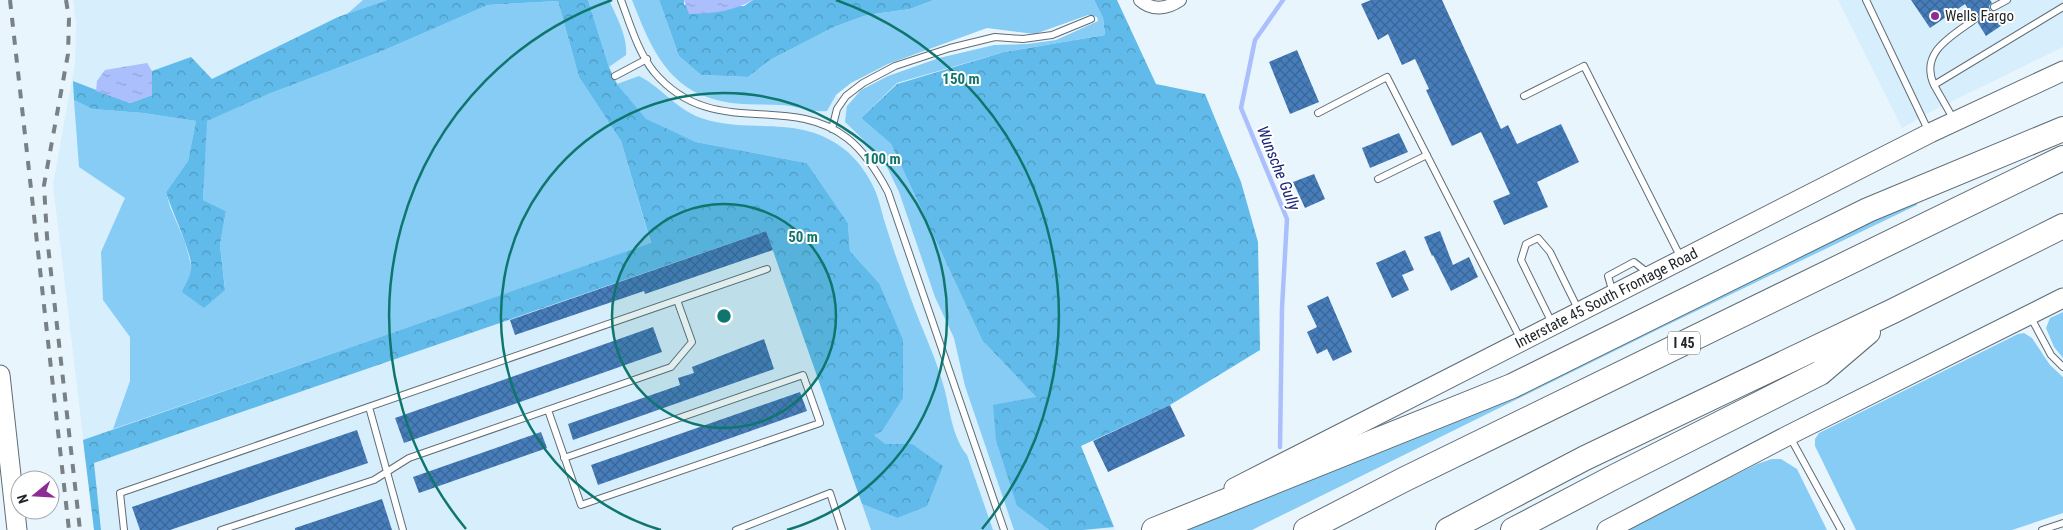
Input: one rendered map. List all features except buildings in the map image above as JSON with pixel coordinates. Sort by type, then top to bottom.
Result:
[{"type":"highway","points":[[1154,530],[1512,386],[1868,210],[2063,129]]},
{"type":"highway","name":"I 45","points":[[1306,530],[1405,479],[2063,158]]},
{"type":"highway","points":[[1448,530],[1585,458],[1893,311],[2063,226]]},
{"type":"highway","points":[[1513,530],[1820,373],[1893,311]]},
{"type":"main road","name":"Interstate 45 South Frontage Road","points":[[1150,530],[1930,133],[2063,71]]},
{"type":"main road","points":[[1607,530],[1790,435],[2063,298]]},
{"type":"main road","points":[[0,384],[17,530]]},
{"type":"street","points":[[1140,0],[1151,7],[1159,8],[1169,6],[1180,0]]},
{"type":"lane","points":[[621,0],[638,44],[654,72],[677,94],[693,103],[729,113],[788,116],[820,123],[858,147],[874,167],[888,192],[1004,530]]},
{"type":"lane","points":[[1866,0],[1930,133]]},
{"type":"lane","points":[[1994,7],[2007,0]]},
{"type":"lane","points":[[1934,85],[2063,7]]},
{"type":"lane","points":[[832,129],[837,109],[846,96],[863,83],[896,66],[950,48],[995,37],[1023,39],[1052,35],[1091,19]]},
{"type":"lane","points":[[1955,122],[1934,85],[1929,72],[1933,55],[1944,42],[1975,19]]},
{"type":"lane","points":[[615,76],[647,59]]},
{"type":"lane","points":[[1524,96],[1584,66],[1682,260]]},
{"type":"lane","points":[[1318,113],[1387,77],[1522,341]]},
{"type":"lane","points":[[1378,179],[1427,155]]},
{"type":"lane","points":[[1553,325],[1521,260],[1526,244],[1538,238],[1550,252],[1579,312]]},
{"type":"lane","points":[[124,530],[120,493],[767,269]]},
{"type":"lane","points":[[222,530],[374,480],[409,458],[670,367],[692,342],[678,300]]},
{"type":"lane","points":[[2029,314],[2051,355],[2063,367]]},
{"type":"lane","points":[[548,410],[564,458],[581,505],[820,423],[803,375],[564,458]]},
{"type":"lane","points":[[369,407],[403,530]]},
{"type":"lane","points":[[1790,435],[1841,530]]},
{"type":"lane","points":[[736,530],[830,493],[842,530]]},
{"type":"lane","points":[[2042,530],[2063,523]]},
{"type":"shaded area","points":[[73,0],[659,0],[679,56],[818,79],[891,144],[1079,443],[1115,530],[94,530],[53,184],[75,63],[76,24]]},
{"type":"shaded area","points":[[363,0],[387,0],[347,14]]},
{"type":"shaded area","points":[[588,0],[609,0],[623,34],[626,55],[609,67]]},
{"type":"shaded area","points":[[632,0],[659,0],[679,56],[701,75],[748,77],[770,60],[834,27],[867,15],[910,9],[934,0],[1094,0],[1103,18],[1105,35],[1004,52],[897,83],[861,118],[891,144],[982,340],[1037,398],[1017,506],[1049,530],[1014,530],[965,386],[954,338],[935,297],[899,192],[887,167],[869,145],[845,122],[847,106],[861,90],[888,76],[939,58],[994,45],[1027,44],[1056,40],[1098,21],[1097,17],[1088,15],[1035,34],[987,28],[888,64],[851,83],[836,95],[827,111],[821,111],[782,105],[719,101],[694,91],[669,71],[660,59],[644,30]]},
{"type":"shaded area","points":[[1838,0],[2063,0],[2063,47],[1928,113],[1902,128]]},
{"type":"shaded area","points":[[558,1],[579,77],[621,141],[651,244],[113,429],[130,381],[130,337],[103,300],[101,252],[125,198],[79,167],[74,100],[92,109],[143,113],[196,121],[188,161],[166,192],[170,207],[185,242],[192,269],[225,289],[220,245],[226,211],[203,200],[206,121],[271,93],[380,52],[488,5]]},
{"type":"shaded area","points":[[639,76],[676,104],[701,118],[719,123],[774,126],[809,131],[827,138],[844,149],[860,165],[870,179],[876,194],[915,311],[938,367],[955,433],[967,455],[993,530],[871,530],[862,504],[897,518],[912,444],[884,444],[874,435],[879,283],[850,251],[848,223],[807,163],[696,142],[646,120],[617,84]]},
{"type":"shaded area","points":[[1914,198],[1917,205],[1663,327],[1252,530],[1187,530]]},
{"type":"shaded area","points":[[2063,312],[2063,358],[2054,347],[2046,328],[2050,318]]},
{"type":"shaded area","points":[[2024,333],[2032,338],[2050,365],[2063,377],[2063,513],[2012,530],[1856,530],[1815,446],[1815,439],[1819,433],[2018,334]]},
{"type":"shaded area","points":[[1772,459],[1781,459],[1797,469],[1827,530],[1625,530],[1757,464]]},
{"type":"green space","points":[[387,0],[588,0],[609,67],[617,84],[646,119],[696,142],[807,163],[848,223],[850,251],[879,283],[903,340],[903,398],[882,431],[874,435],[885,444],[912,444],[943,466],[927,506],[897,518],[862,504],[766,231],[94,463],[101,530],[94,530],[83,440],[651,243],[621,141],[579,77],[558,1],[488,5],[380,52],[271,93],[207,121],[203,200],[226,211],[220,245],[225,290],[204,308],[182,292],[190,275],[191,263],[186,244],[166,192],[188,161],[196,121],[143,113],[92,109],[74,100],[73,81],[130,103],[152,95],[152,71],[191,57],[212,79],[338,17]]},
{"type":"green space","points":[[659,0],[684,0],[684,5],[744,6],[753,0],[934,0],[910,9],[867,15],[834,27],[770,60],[748,77],[701,75],[679,56]]},
{"type":"green space","points":[[1094,0],[1117,0],[1156,84],[1205,94],[1241,182],[1258,242],[1260,350],[1170,405],[1081,446],[1114,527],[1083,530],[1049,530],[1017,506],[996,440],[993,405],[1036,397],[982,340],[891,144],[861,118],[897,84],[1004,52],[1105,35],[1103,18]]},
{"type":"water","points":[[684,0],[753,0],[738,7],[722,11],[689,14]]},
{"type":"water","points":[[147,63],[152,71],[152,95],[130,103],[96,91],[97,81],[105,70]]},
{"type":"waterway","name":"Wunsche Gully","points":[[1280,447],[1282,308],[1287,219],[1241,108],[1255,40],[1283,0]]},
{"type":"railway","points":[[10,0],[69,530]]},
{"type":"railway","points":[[66,0],[69,18],[68,54],[44,185],[47,237],[80,530]]},
{"type":"place","name":"Wells Fargo","points":[[1935,16]]}]
